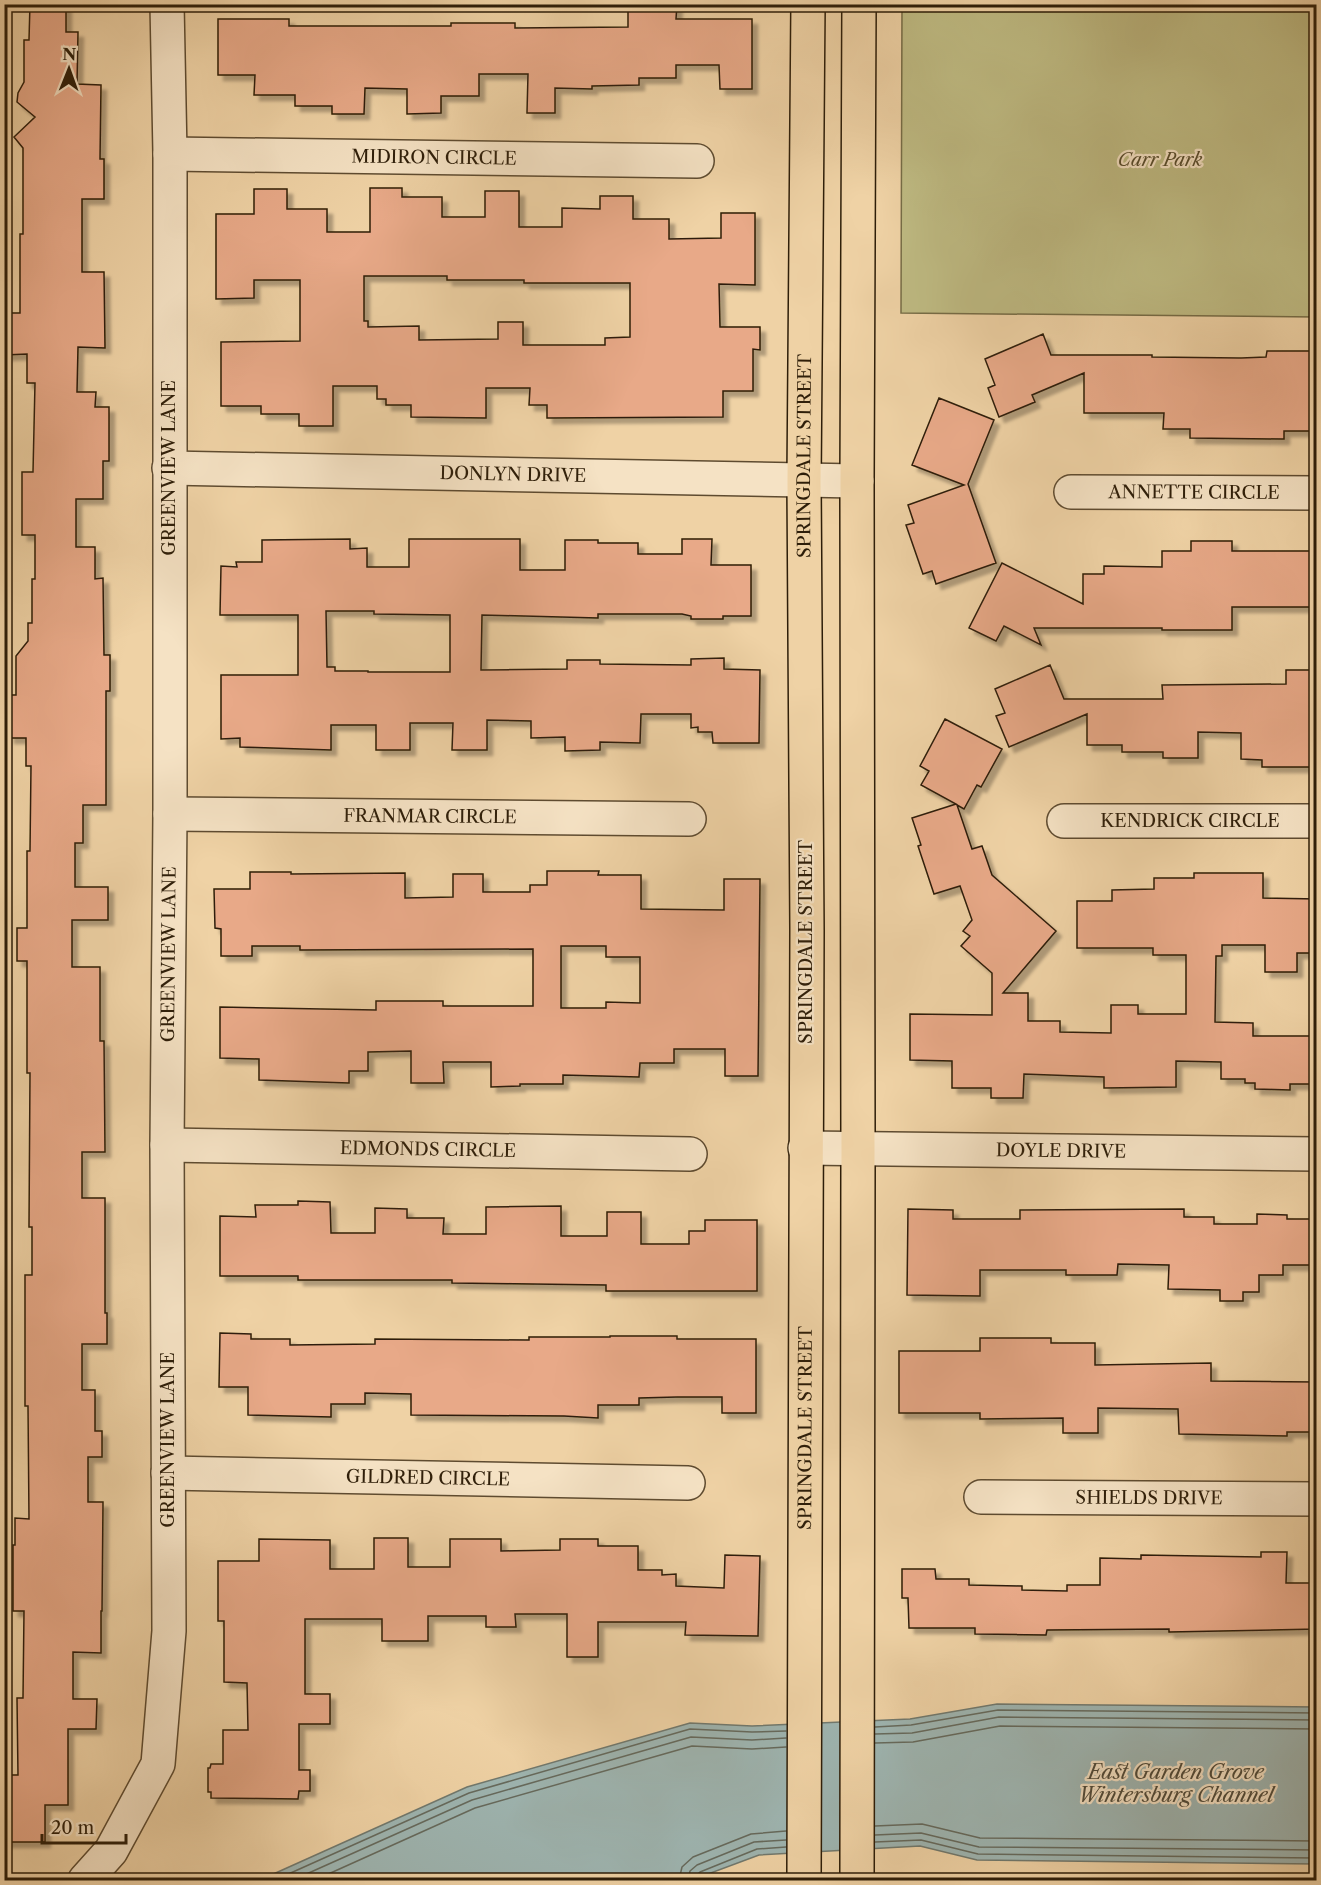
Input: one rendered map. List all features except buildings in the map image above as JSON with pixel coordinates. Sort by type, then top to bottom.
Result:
[{"type":"main road","name":"SPRINGDALE STREET","points":[[804,1881],[807,918],[804,481],[808,4]]},
{"type":"main road","points":[[857,1881],[859,4]]},
{"type":"street","name":"GREENVIEW LANE","points":[[85,1881],[111,1851],[158,1764],[169,1631],[167,1145],[170,814],[170,154],[167,4]]},
{"type":"street","name":"MIDIRON CIRCLE","points":[[170,154],[698,161]]},
{"type":"street","name":"DONLYN DRIVE","points":[[169,468],[857,481]]},
{"type":"street","name":"ANNETTE CIRCLE","points":[[1071,492],[1317,493]]},
{"type":"street","name":"FRANMAR CIRCLE","points":[[170,814],[689,819]]},
{"type":"street","name":"KENDRICK CIRCLE","points":[[1064,821],[1317,821]]},
{"type":"street","name":"EDMONDS CIRCLE","points":[[167,1145],[690,1154]]},
{"type":"street","name":"DOYLE DRIVE","points":[[805,1148],[1317,1154]]},
{"type":"street","name":"GILDRED CIRCLE","points":[[168,1473],[688,1483]]},
{"type":"street","name":"SHIELDS DRIVE","points":[[981,1497],[1317,1499]]},
{"type":"green space","name":"Carr Park","points":[[902,5],[1316,5],[1316,317],[901,313]]},
{"type":"water","name":"East Garden Grove Wintersburg Channel","points":[[997,1704],[1316,1707],[1316,1864],[977,1860],[920,1846],[759,1855],[692,1880],[260,1880],[467,1787],[690,1723],[752,1726],[910,1719]]}]
